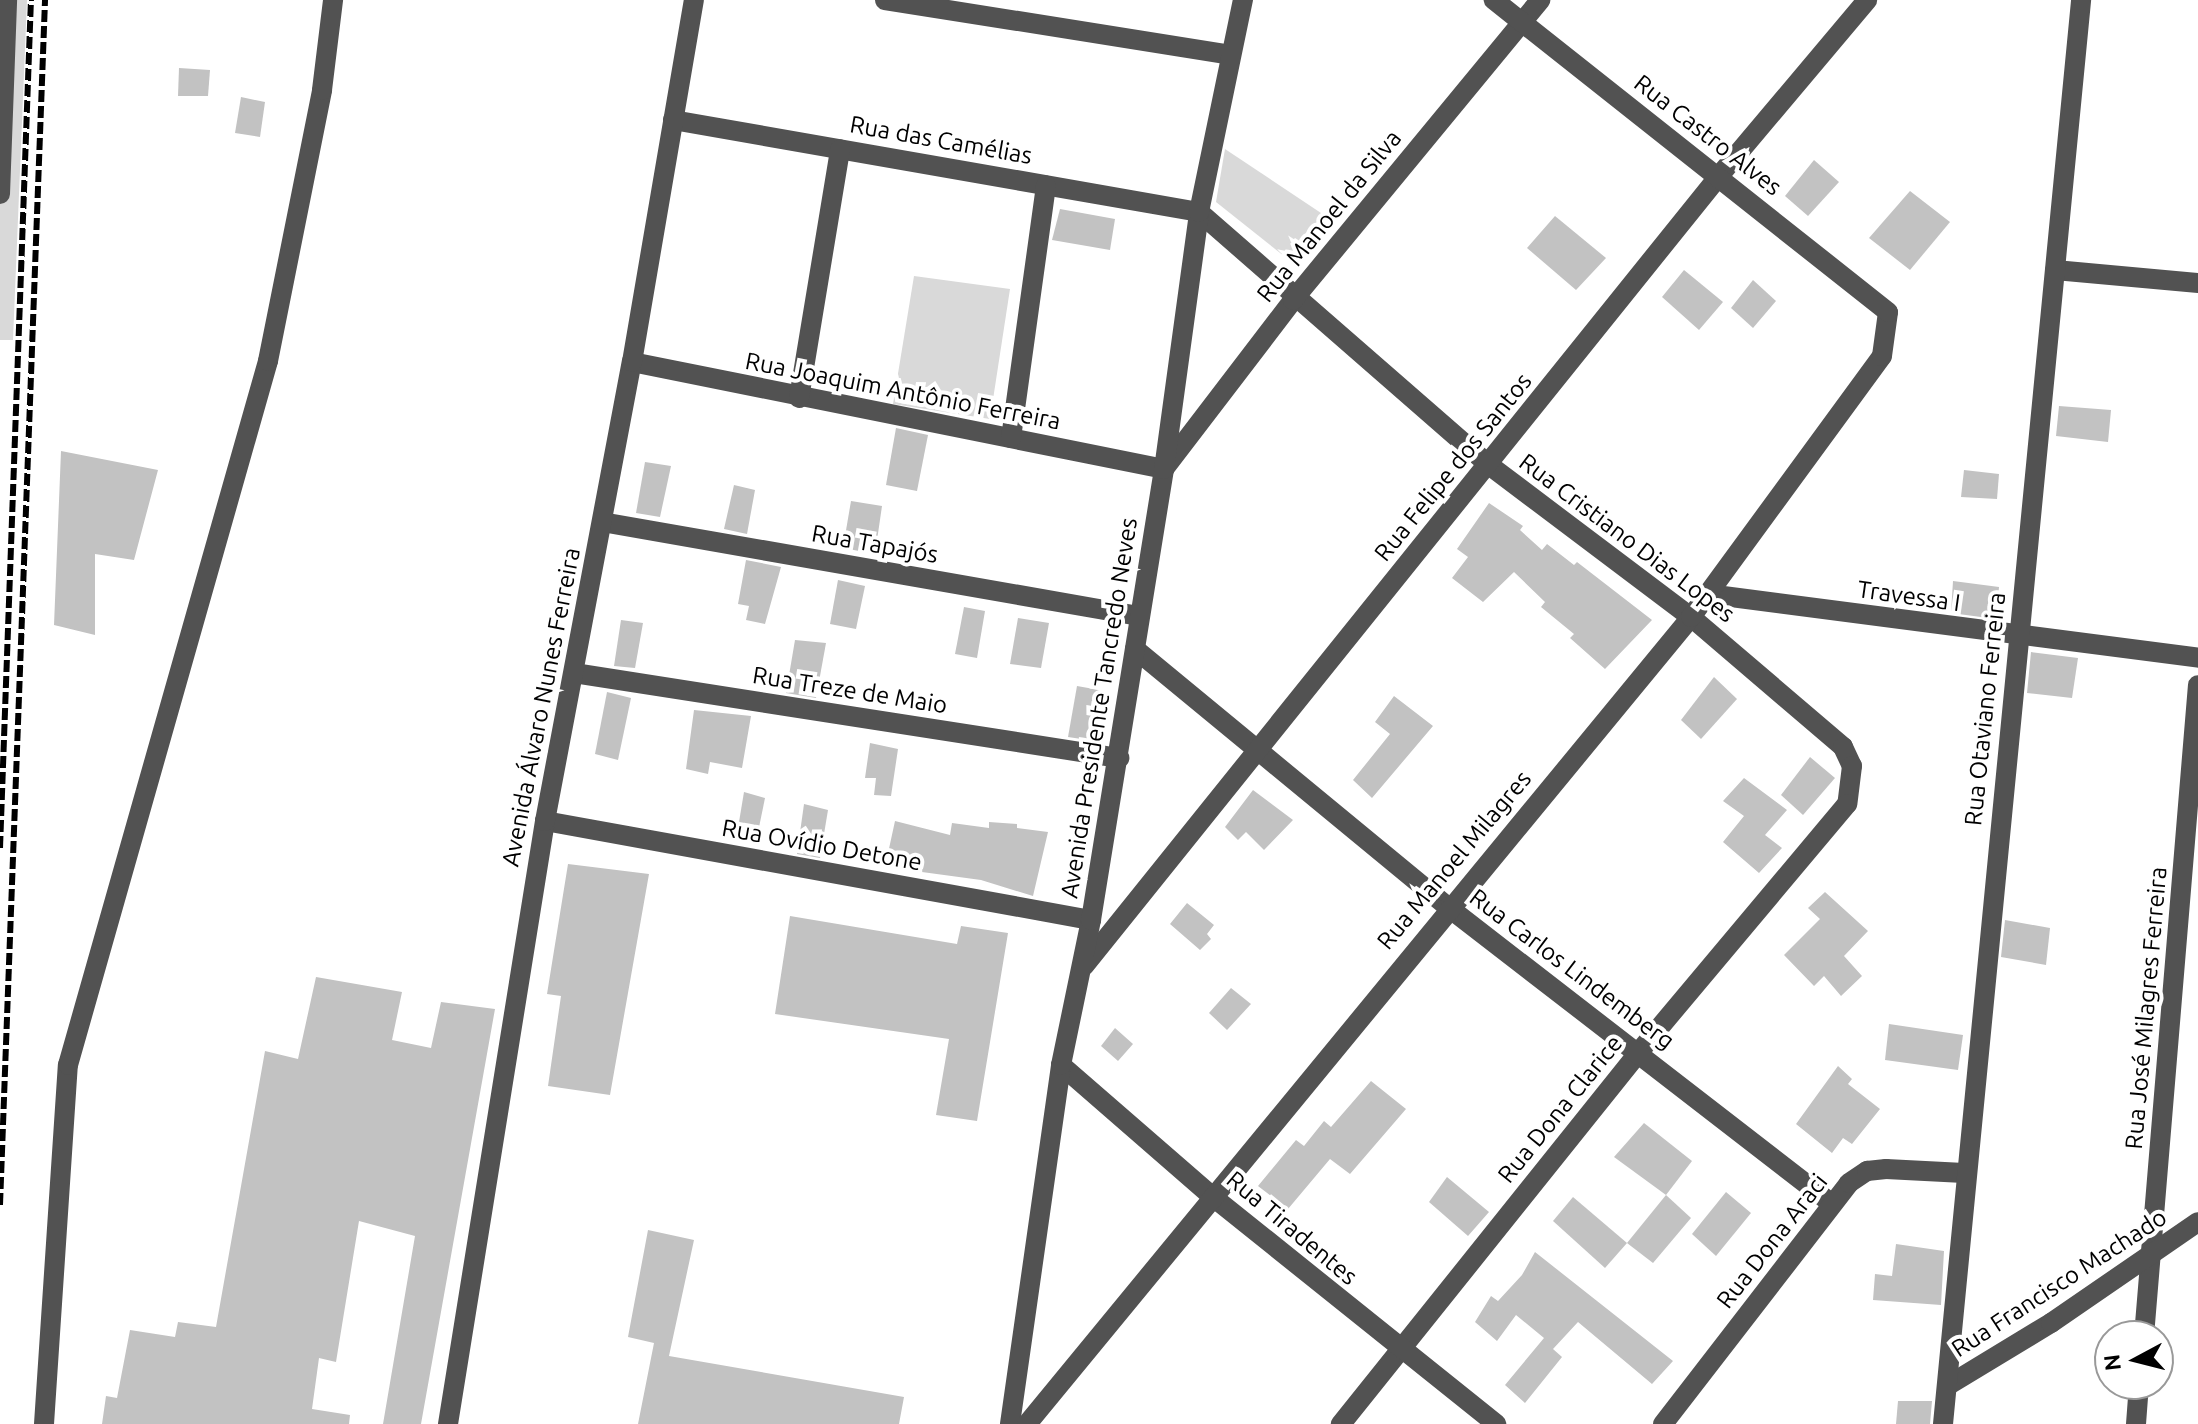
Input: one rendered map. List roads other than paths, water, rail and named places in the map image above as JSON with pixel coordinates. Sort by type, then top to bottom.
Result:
[{"type":"street","points":[[0,194],[7,0]]},
{"type":"street","points":[[44,1424],[68,1065],[268,361],[322,90],[333,0]]},
{"type":"street","name":"Avenida Álvaro Nunes Ferreira","points":[[448,1424],[545,821],[632,362],[694,0]]},
{"type":"street","points":[[885,0],[1231,55]]},
{"type":"street","name":"Avenida Presidente Tancredo Neves","points":[[1010,1424],[1061,1065],[1082,969],[1119,758],[1164,469],[1199,212],[1243,0]]},
{"type":"street","name":"Rua Castro Alves","points":[[1494,0],[1888,312]]},
{"type":"street","name":"Rua Manoel da Silva","points":[[1164,469],[1293,300],[1540,0]]},
{"type":"street","name":"Rua Felipe dos Santos","points":[[1082,969],[1719,176],[1867,0]]},
{"type":"street","name":"Rua Otaviano Ferreira","points":[[1943,1424],[1964,1173],[2081,0]]},
{"type":"street","name":"Rua das Camélias","points":[[673,120],[1199,212]]},
{"type":"street","points":[[799,398],[840,149]]},
{"type":"street","points":[[1011,438],[1046,185]]},
{"type":"street","name":"Rua Cristiano Dias Lopes","points":[[1199,212],[1293,300],[1489,465],[1691,617],[1843,747]]},
{"type":"street","points":[[2055,270],[2198,283]]},
{"type":"street","name":"Rua Manoel Milagres","points":[[1027,1424],[1448,907],[1691,617],[1882,356],[1888,312]]},
{"type":"street","name":"Rua Joaquim Antônio Ferreira","points":[[632,362],[1164,469]]},
{"type":"street","name":"Rua Tapajós","points":[[602,522],[1139,616]]},
{"type":"street","name":"Travessa I","points":[[1708,594],[2198,658]]},
{"type":"street","name":"Rua Carlos Lindemberg","points":[[1135,649],[1448,907],[1832,1204]]},
{"type":"street","name":"Rua Treze de Maio","points":[[574,673],[1119,758]]},
{"type":"street","name":"Rua José Milagres Ferreira","points":[[2146,1320],[2198,685]]},
{"type":"street","name":"Rua Dona Clarice","points":[[1341,1424],[1639,1052],[1847,804],[1852,766],[1843,747]]},
{"type":"street","name":"Rua Ovídio Detone","points":[[545,821],[1091,920]]},
{"type":"street","name":"Rua Tiradentes","points":[[1061,1065],[1213,1197],[1400,1351],[1496,1424]]},
{"type":"street","name":"Rua Dona Araci","points":[[1663,1424],[1832,1204],[1867,1171],[1964,1173]]},
{"type":"street","name":"Rua Francisco Machado","points":[[1947,1386],[2152,1256],[2198,1222]]},
{"type":"street","points":[[2136,1424],[2138,1400]]},
{"type":"railway","points":[[0,848],[31,0]]},
{"type":"railway","points":[[0,1205],[45,0]]}]
